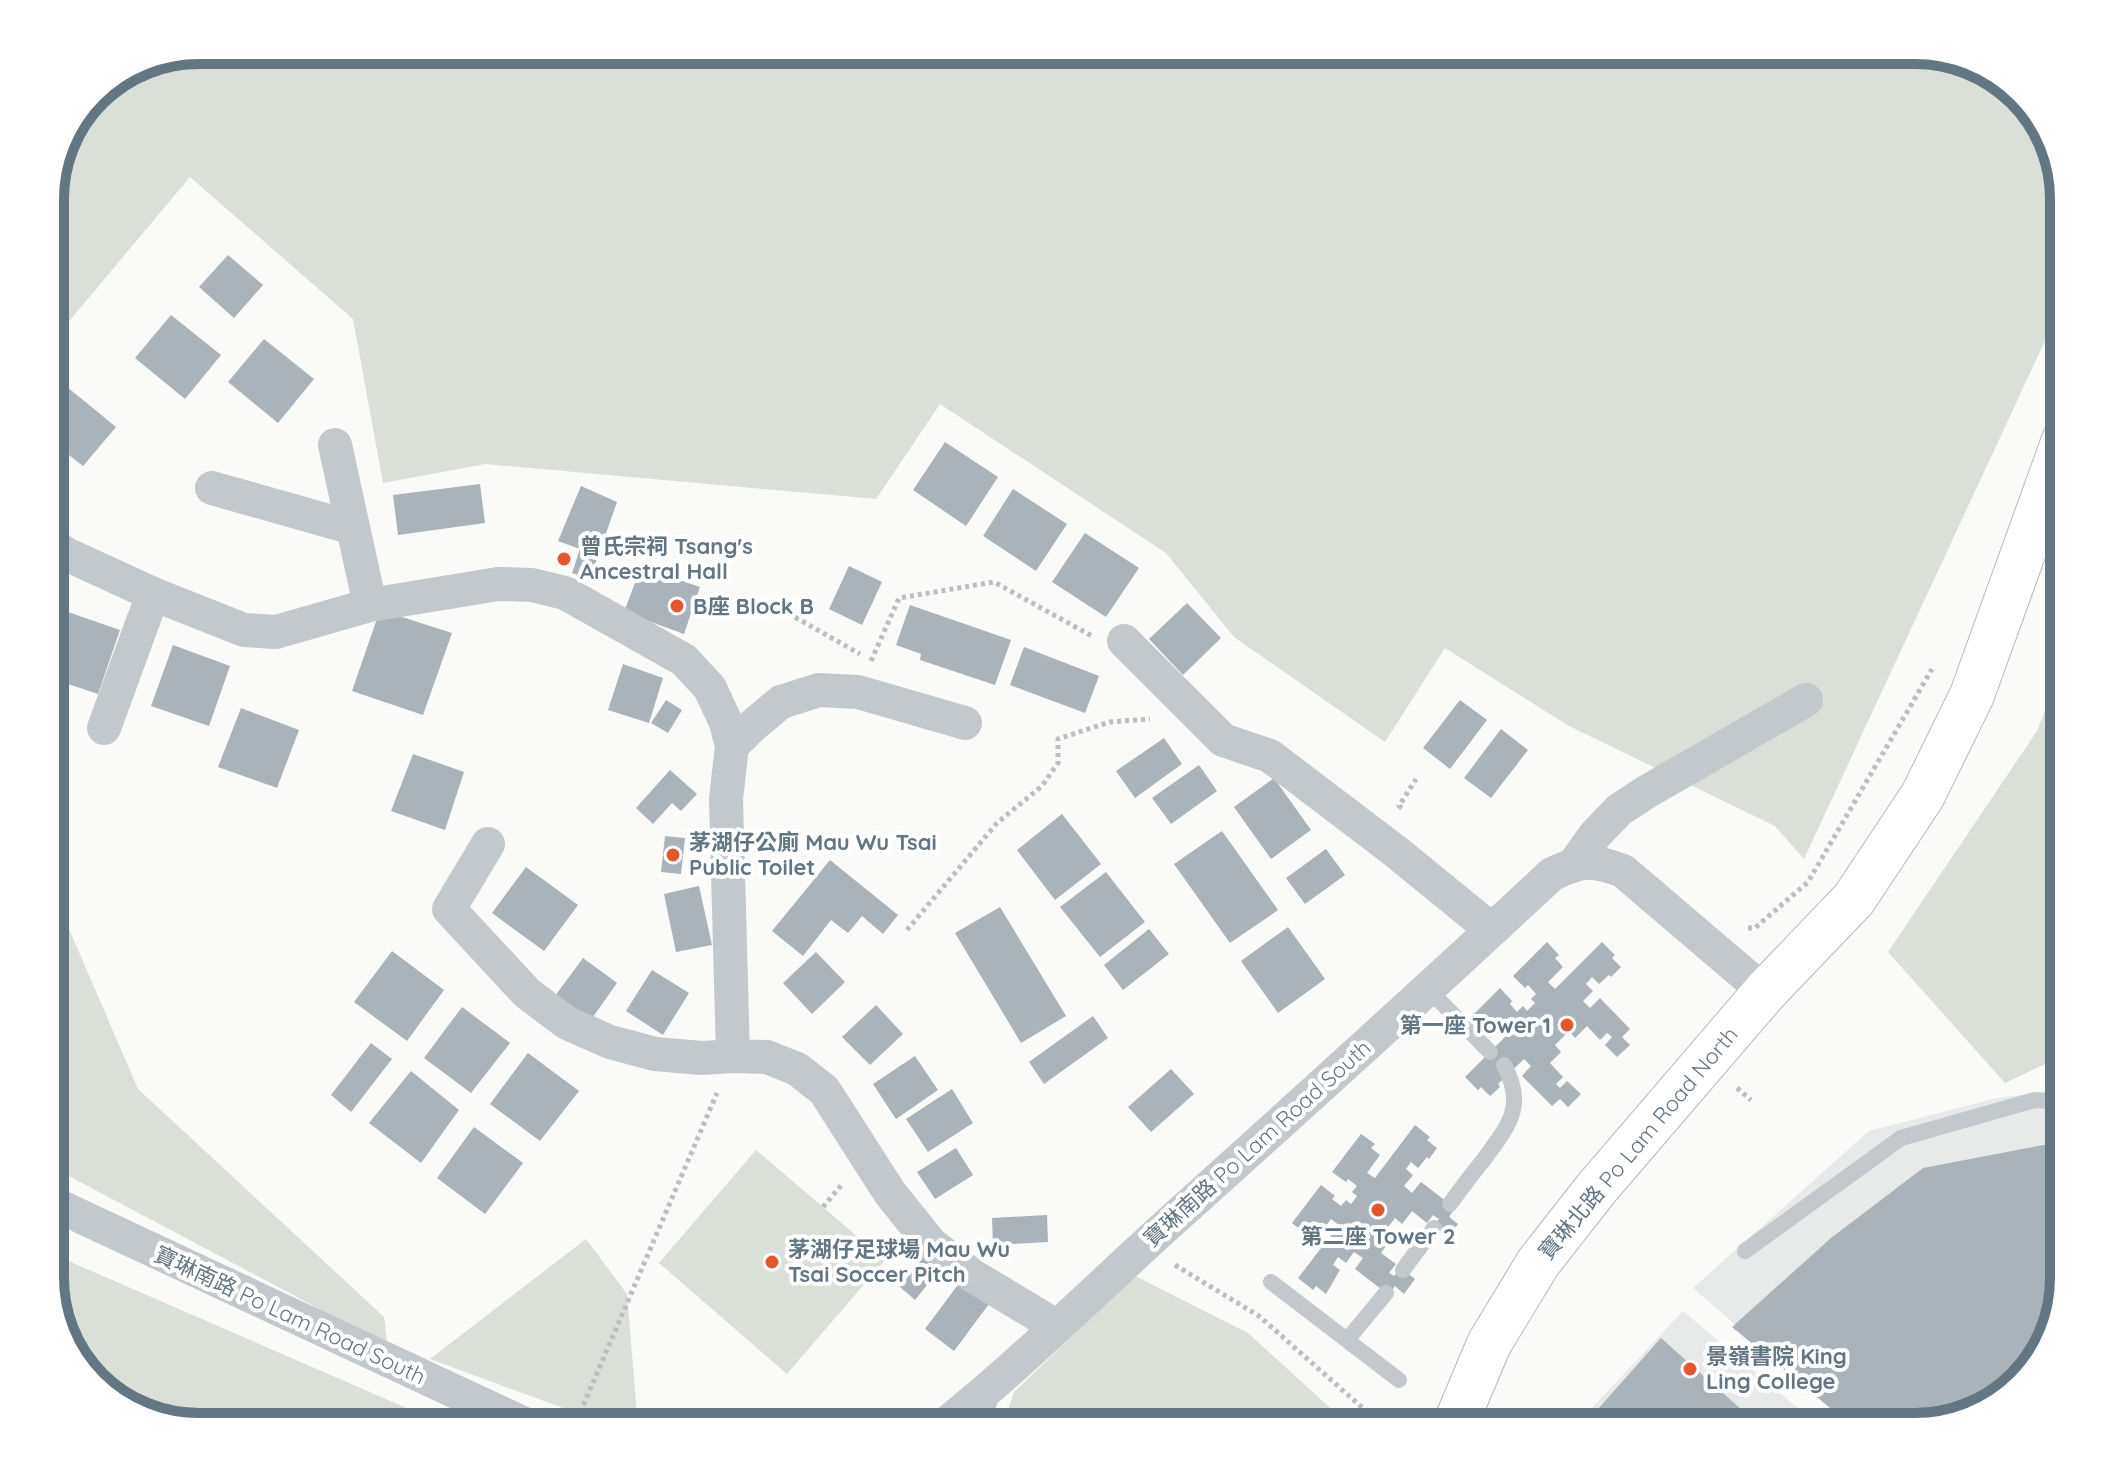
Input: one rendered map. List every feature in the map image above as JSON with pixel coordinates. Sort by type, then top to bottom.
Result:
[{"type":"main road","name":"寶琳北路 Po Lam Road North","points":[[1460,1413],[1489,1344],[1538,1263],[1596,1189],[1765,992],[1854,899],[1923,795],[1972,695],[2050,479]]},
{"type":"street","points":[[335,445],[370,605]]},
{"type":"street","points":[[212,488],[353,528]]},
{"type":"street","points":[[64,553],[153,594],[244,630],[276,632],[370,605],[498,584],[532,585],[565,593],[684,660],[710,688],[726,723],[732,746],[726,799],[733,1056]]},
{"type":"street","points":[[104,728],[153,594]]},
{"type":"street","points":[[1124,641],[1223,740]]},
{"type":"street","points":[[732,746],[781,702],[819,690],[858,692],[965,723]]},
{"type":"street","name":"寶琳南路 Po Lam Road South","points":[[960,1413],[995,1385],[1552,874],[1575,863],[1595,835],[1619,810],[1806,700]]},
{"type":"street","points":[[1167,719],[1270,756],[1492,930]]},
{"type":"street","points":[[488,844],[449,909],[527,993],[567,1023],[610,1042],[655,1054],[702,1058],[767,1057],[797,1069],[824,1090],[890,1193],[931,1244],[973,1276],[1056,1326]]},
{"type":"street","points":[[1575,863],[1600,862],[1623,871],[1765,992]]},
{"type":"street","name":"寶琳南路 Po Lam Road South","points":[[64,1209],[501,1413]]},
{"type":"lane","points":[[1428,989],[1490,1052]]},
{"type":"lane","points":[[1450,1204],[1510,1124],[1514,1107],[1513,1090],[1511,1077],[1504,1065]]},
{"type":"lane","points":[[1745,1251],[1901,1138],[2035,1100],[2050,1101]]},
{"type":"lane","points":[[1403,1270],[1434,1228]]},
{"type":"lane","points":[[1271,1282],[1399,1380]]},
{"type":"lane","points":[[1347,1340],[1386,1293]]},
{"type":"lane","points":[[986,1413],[995,1385]]},
{"type":"path","points":[[858,692],[899,598],[994,582],[1114,648],[1124,641]]},
{"type":"path","points":[[734,604],[777,607],[871,661]]},
{"type":"path","points":[[1743,928],[1755,928],[1808,882],[1932,669]]},
{"type":"path","points":[[907,930],[997,823],[1042,786],[1058,763],[1058,739],[1110,722],[1133,720]]},
{"type":"path","points":[[580,1413],[733,1056]]},
{"type":"path","points":[[1143,1246],[1259,1316],[1368,1413]]},
{"type":"shaded area","points":[[199,64],[1933,65],[1958,71],[1990,87],[2022,117],[2040,147],[2049,181],[2050,199],[2050,330],[1804,859],[1775,826],[1569,726],[1445,648],[1385,742],[1234,637],[1166,553],[940,404],[876,499],[485,464],[383,483],[353,319],[190,177],[64,327],[64,190],[74,147],[87,124],[124,87],[147,74],[173,67]]},
{"type":"shaded area","points":[[2050,698],[2050,1062],[2005,1083],[1888,952],[2037,731]]},
{"type":"shaded area","points":[[64,917],[138,1089],[384,1317],[388,1349],[312,1305],[64,1173]]},
{"type":"shaded area","points":[[2050,1092],[2050,1278],[2049,1296],[2036,1338],[2010,1373],[1983,1395],[1967,1403],[1933,1412],[1838,1413],[1693,1288],[1869,1131],[1997,1098]]},
{"type":"shaded area","name":"茅湖仔足球場 Mau Wu Tsai Soccer Pitch","points":[[756,1150],[885,1260],[787,1374],[659,1263]]},
{"type":"shaded area","points":[[586,1239],[627,1294],[637,1413],[577,1413],[430,1359]]},
{"type":"shaded area","points":[[64,1259],[418,1413],[199,1413],[181,1412],[139,1399],[104,1373],[82,1346],[69,1313],[64,1287]]},
{"type":"shaded area","points":[[1135,1276],[1248,1333],[1336,1413],[1007,1413],[1014,1392]]},
{"type":"shaded area","name":"景嶺書院 King Ling College","points":[[1683,1311],[1803,1413],[1587,1413]]},
{"type":"building","points":[[228,255],[263,285],[234,318],[199,287]]},
{"type":"building","points":[[171,315],[221,355],[185,399],[135,358]]},
{"type":"building","points":[[264,339],[314,379],[278,423],[228,382]]},
{"type":"building","points":[[64,384],[116,427],[83,466],[64,451]]},
{"type":"building","points":[[945,442],[998,477],[966,526],[913,490]]},
{"type":"building","points":[[480,484],[485,523],[398,535],[393,495]]},
{"type":"building","points":[[581,486],[617,502],[590,579],[572,573],[580,549],[558,541]]},
{"type":"building","points":[[1013,489],[1067,524],[1036,571],[983,536]]},
{"type":"building","points":[[1085,533],[1139,568],[1106,617],[1052,582]]},
{"type":"building","points":[[849,566],[882,582],[862,625],[829,609]]},
{"type":"building","points":[[641,567],[700,587],[684,634],[624,612]]},
{"type":"building","points":[[1187,603],[1221,638],[1183,675],[1149,639]]},
{"type":"building","points":[[910,605],[1011,640],[995,685],[920,660],[921,654],[896,645]]},
{"type":"building","points":[[380,610],[452,633],[423,715],[352,691]]},
{"type":"building","points":[[65,611],[120,630],[98,694],[64,683]]},
{"type":"building","points":[[173,645],[230,666],[209,726],[151,706]]},
{"type":"building","points":[[1024,647],[1099,676],[1085,713],[1010,685]]},
{"type":"building","points":[[623,664],[663,678],[649,723],[608,710]]},
{"type":"building","points":[[666,700],[682,710],[668,733],[651,723]]},
{"type":"building","points":[[1460,700],[1487,720],[1450,769],[1423,748]]},
{"type":"building","points":[[241,708],[299,730],[277,788],[218,767]]},
{"type":"building","points":[[1501,729],[1528,750],[1491,798],[1464,778]]},
{"type":"building","points":[[1164,738],[1182,764],[1135,798],[1116,771]]},
{"type":"building","points":[[413,754],[464,772],[445,830],[391,811]]},
{"type":"building","points":[[1199,765],[1217,791],[1171,824],[1152,798]]},
{"type":"building","points":[[670,770],[697,794],[681,811],[672,803],[653,824],[636,808]]},
{"type":"building","points":[[1274,778],[1311,830],[1271,859],[1234,807]]},
{"type":"building","points":[[1062,814],[1101,864],[1055,900],[1017,850]]},
{"type":"building","points":[[1222,831],[1278,910],[1230,943],[1174,864]]},
{"type":"building","name":"茅湖仔公廁 Mau Wu Tsai Public Toilet","points":[[665,836],[685,838],[681,874],[661,872]]},
{"type":"building","points":[[1326,849],[1345,875],[1305,904],[1286,878]]},
{"type":"building","points":[[830,860],[898,915],[883,934],[862,916],[848,933],[831,920],[803,956],[772,931]]},
{"type":"building","points":[[526,867],[578,905],[544,951],[492,913]]},
{"type":"building","points":[[1106,872],[1145,922],[1100,957],[1060,907]]},
{"type":"building","points":[[699,886],[712,945],[676,952],[664,894]]},
{"type":"building","points":[[1000,907],[1066,1016],[1021,1043],[955,933]]},
{"type":"building","points":[[1288,927],[1325,979],[1278,1013],[1241,961]]},
{"type":"building","points":[[1149,929],[1169,954],[1123,990],[1104,965]]},
{"type":"building","name":"第一座 Tower 1","points":[[1547,942],[1559,955],[1555,958],[1563,967],[1548,982],[1555,989],[1602,942],[1615,955],[1612,958],[1621,967],[1599,984],[1592,977],[1586,984],[1593,991],[1583,1001],[1590,1008],[1600,998],[1630,1029],[1622,1037],[1630,1045],[1617,1057],[1605,1045],[1612,1037],[1607,1033],[1600,1040],[1587,1026],[1575,1038],[1569,1031],[1555,1045],[1561,1052],[1550,1063],[1563,1077],[1556,1084],[1560,1088],[1567,1081],[1581,1094],[1568,1107],[1560,1099],[1552,1106],[1522,1076],[1531,1066],[1524,1059],[1490,1096],[1481,1087],[1478,1090],[1465,1077],[1512,1030],[1506,1024],[1490,1038],[1482,1030],[1478,1034],[1466,1022],[1500,988],[1517,1012],[1523,1006],[1527,1011],[1535,1003],[1531,999],[1536,994],[1513,976]]},
{"type":"building","points":[[392,951],[444,990],[407,1041],[354,1002]]},
{"type":"building","points":[[816,952],[845,982],[812,1014],[783,983]]},
{"type":"building","points":[[583,958],[617,983],[590,1021],[555,996]]},
{"type":"building","points":[[652,970],[689,993],[663,1035],[626,1011]]},
{"type":"building","points":[[876,1005],[903,1034],[870,1065],[842,1037]]},
{"type":"building","points":[[462,1007],[510,1043],[471,1093],[424,1058]]},
{"type":"building","points":[[1093,1016],[1108,1038],[1044,1084],[1029,1062]]},
{"type":"building","points":[[371,1043],[392,1059],[351,1112],[331,1095]]},
{"type":"building","points":[[528,1053],[579,1091],[540,1141],[490,1104]]},
{"type":"building","points":[[915,1056],[938,1090],[896,1119],[873,1084]]},
{"type":"building","points":[[1171,1069],[1194,1094],[1151,1132],[1128,1107]]},
{"type":"building","points":[[411,1071],[459,1110],[421,1163],[369,1123]]},
{"type":"building","points":[[952,1089],[973,1123],[928,1152],[906,1119]]},
{"type":"building","name":"第二座 Tower 2","points":[[1415,1125],[1430,1137],[1427,1140],[1437,1148],[1418,1168],[1411,1162],[1406,1169],[1413,1175],[1404,1186],[1412,1193],[1421,1182],[1455,1208],[1449,1217],[1458,1224],[1447,1238],[1432,1227],[1439,1219],[1433,1215],[1427,1223],[1412,1211],[1402,1224],[1395,1218],[1383,1234],[1390,1240],[1381,1253],[1396,1264],[1389,1273],[1394,1276],[1401,1268],[1415,1279],[1404,1294],[1395,1286],[1389,1295],[1355,1269],[1363,1258],[1354,1252],[1346,1263],[1338,1257],[1333,1265],[1340,1270],[1326,1294],[1316,1286],[1313,1290],[1298,1278],[1339,1225],[1331,1219],[1318,1237],[1309,1229],[1306,1234],[1292,1223],[1321,1185],[1335,1196],[1332,1199],[1341,1206],[1346,1200],[1351,1204],[1357,1196],[1352,1192],[1357,1186],[1332,1172],[1361,1134],[1375,1144],[1371,1148],[1380,1155],[1367,1173],[1375,1178]]},
{"type":"building","points":[[474,1127],[523,1163],[485,1214],[437,1178]]},
{"type":"building","points":[[2050,1145],[2050,1278],[2043,1321],[2027,1353],[2010,1373],[1983,1395],[1967,1403],[1933,1412],[1836,1413],[1732,1327],[1831,1238],[1923,1168]]},
{"type":"building","points":[[956,1148],[973,1175],[935,1199],[917,1172]]},
{"type":"building","points":[[1047,1215],[1048,1242],[993,1245],[992,1218]]},
{"type":"building","points":[[925,1255],[941,1268],[915,1300],[900,1287]]},
{"type":"building","points":[[960,1282],[989,1304],[954,1351],[925,1329]]},
{"type":"building","points":[[1661,1338],[1745,1413],[1594,1413]]},
{"type":"place","name":"曾氏宗祠 Tsang's Ancestral Hall","points":[[564,559]]},
{"type":"place","name":"B座 Block B","points":[[677,606]]},
{"type":"place","name":"茅湖仔公廁 Mau Wu Tsai Public Toilet","points":[[673,855]]},
{"type":"place","name":"第一座 Tower 1","points":[[1567,1025]]},
{"type":"place","name":"第二座 Tower 2","points":[[1378,1210]]},
{"type":"place","name":"茅湖仔足球場 Mau Wu Tsai Soccer Pitch","points":[[772,1262]]},
{"type":"place","name":"景嶺書院 King Ling College","points":[[1690,1369]]}]
